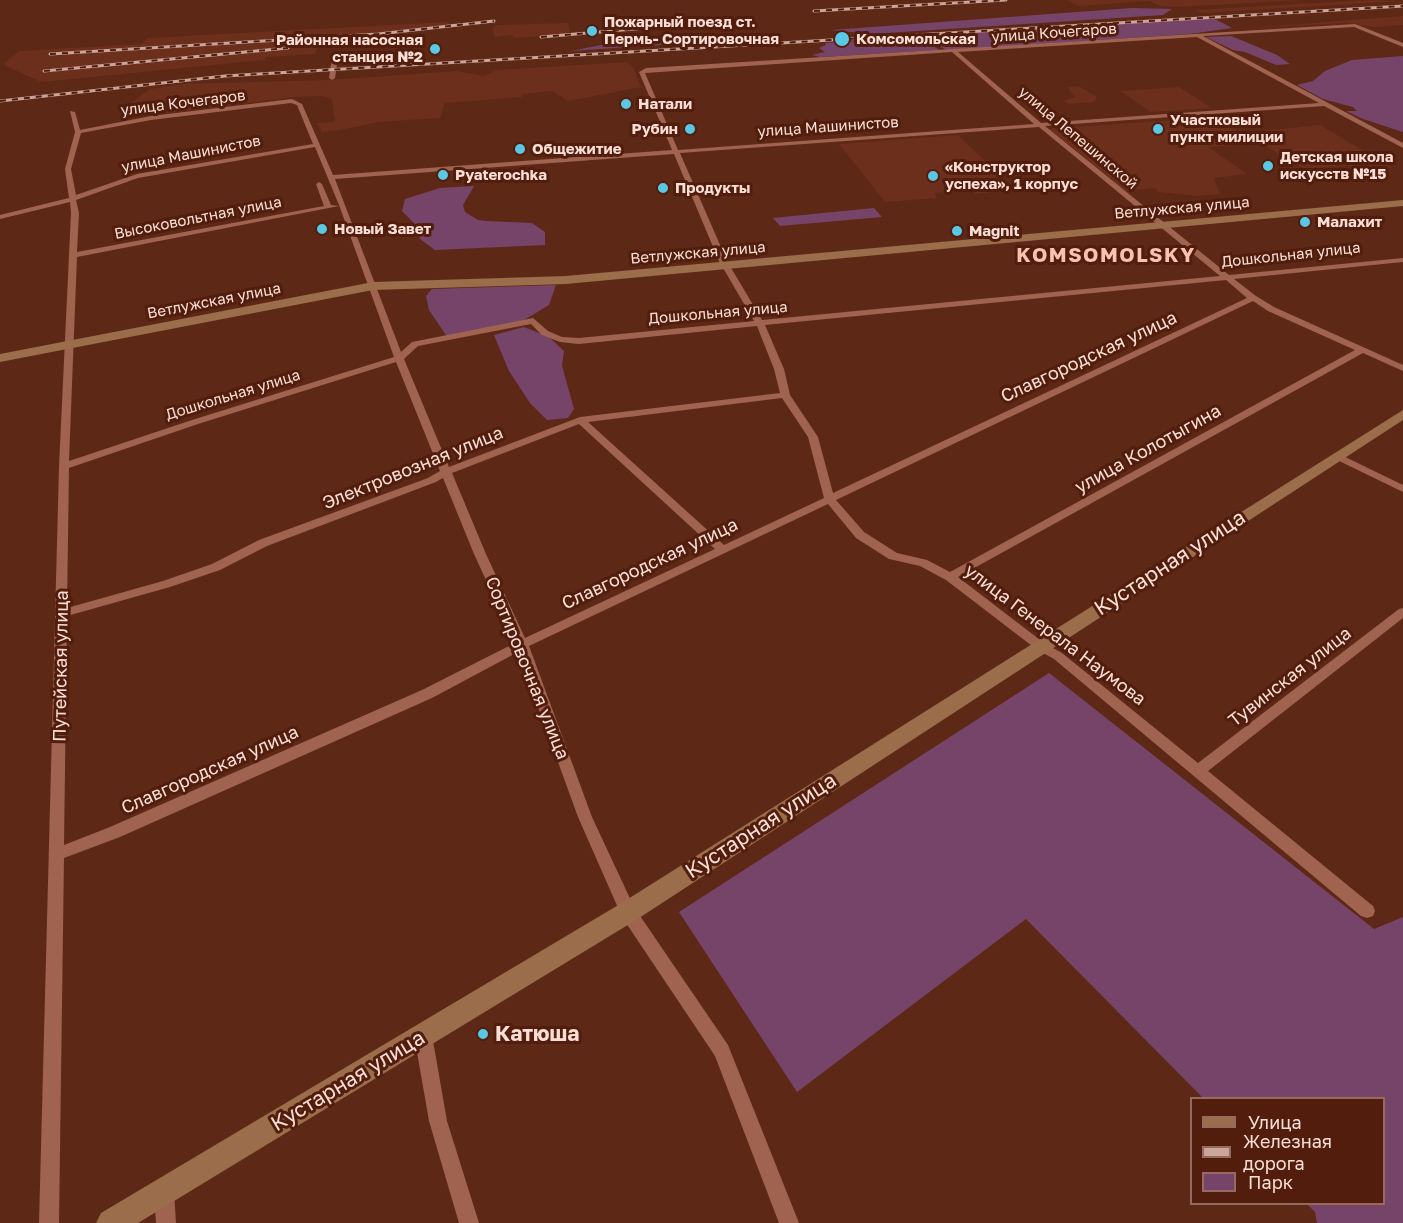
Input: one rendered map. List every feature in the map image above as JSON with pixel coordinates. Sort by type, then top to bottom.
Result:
[{"type":"main road","name":"Ветлужская улица","points":[[0,358],[373,286],[566,280],[1403,203]]},
{"type":"main road","name":"Кустарная улица","points":[[111,1223],[628,912],[1403,414]]},
{"type":"street","name":"улица Кочегаров","points":[[646,70],[1355,25],[1403,45]]},
{"type":"street","points":[[1198,35],[1403,146]]},
{"type":"street","name":"улица Лепешинской","points":[[954,51],[1040,125],[1253,298],[1271,309],[1403,368]]},
{"type":"street","points":[[332,78],[335,57]]},
{"type":"street","name":"улица Генерала Наумова","points":[[646,70],[642,72],[726,266],[760,324],[779,369],[785,395],[813,437],[830,500],[860,535],[893,555],[923,563],[950,577],[1040,646],[1058,656],[1199,770],[1367,911]]},
{"type":"street","name":"улица Кочегаров","points":[[78,132],[152,118],[292,101]]},
{"type":"street","name":"Сортировочная улица","points":[[292,101],[299,104],[343,205],[399,358],[480,554],[522,645],[585,818],[628,912],[722,1051],[789,1223]]},
{"type":"street","name":"улица Машинистов","points":[[331,177],[1327,104]]},
{"type":"street","points":[[72,112],[78,132]]},
{"type":"street","name":"Путейская улица","points":[[49,1223],[63,613],[64,466],[75,213],[68,169],[78,132]]},
{"type":"street","name":"улица Машинистов","points":[[0,217],[72,199],[157,171],[317,146]]},
{"type":"street","points":[[319,184],[328,207]]},
{"type":"street","name":"Высоковольтная улица","points":[[73,255],[343,205]]},
{"type":"street","name":"Дошкольная улица","points":[[64,466],[399,358],[415,344],[533,321],[545,333],[560,339],[579,341],[1403,260]]},
{"type":"street","name":"Славгородская улица","points":[[57,854],[115,832],[428,694],[522,645],[1253,298]]},
{"type":"street","name":"улица Колотыгина","points":[[950,577],[1362,350]]},
{"type":"street","name":"Электровозная улица","points":[[63,613],[166,584],[216,567],[263,543],[432,480],[447,471],[580,420],[785,395]]},
{"type":"street","points":[[580,420],[723,550]]},
{"type":"street","points":[[1337,456],[1403,489]]},
{"type":"street","name":"Тувинская улица","points":[[1199,770],[1403,612]]},
{"type":"street","points":[[423,1035],[438,1121],[469,1223]]},
{"type":"street","points":[[164,1192],[166,1223]]},
{"type":"shaded area","points":[[1067,0],[1301,0],[1176,7],[1160,6],[1149,1],[1079,6]]},
{"type":"shaded area","points":[[1368,0],[1403,1],[1202,13],[1196,10]]},
{"type":"shaded area","points":[[1403,16],[1403,25],[1375,27],[1347,23],[1237,29]]},
{"type":"shaded area","points":[[448,22],[450,25],[347,35],[346,40],[340,43],[319,44],[315,54],[266,57],[265,60],[41,82],[4,63],[19,51],[142,44],[147,38]]},
{"type":"shaded area","points":[[568,23],[570,34],[514,38],[512,35],[495,37],[492,28],[497,25]]},
{"type":"shaded area","points":[[627,62],[632,66],[641,87],[568,101],[552,91],[521,94],[522,97],[445,103],[440,118],[378,122],[322,132],[317,123],[335,122],[332,99],[321,96],[294,97],[170,113],[122,113],[121,110],[150,89],[183,84],[328,80],[457,71],[484,76],[497,70]]},
{"type":"shaded area","points":[[1078,86],[1096,96],[1096,99],[1093,102],[1068,104],[1064,101],[1075,97],[1067,87]]},
{"type":"shaded area","points":[[1179,87],[1212,108],[1151,112],[1120,91]]},
{"type":"shaded area","points":[[1214,117],[1257,143],[1208,147],[1247,174],[1214,178],[1220,194],[1195,196],[1159,192],[1155,188],[1126,191],[1049,129]]},
{"type":"shaded area","points":[[1320,125],[1392,168],[1358,171],[1348,166],[1304,169],[1244,133]]},
{"type":"shaded area","name":"«Конструктор успеха», 1 корпус","points":[[958,135],[1015,190],[976,194],[972,190],[934,193],[937,198],[885,202],[839,144]]},
{"type":"green space","points":[[1132,8],[1172,9],[1163,15],[871,34],[831,30]]},
{"type":"green space","points":[[1213,18],[1232,28],[1189,34],[946,50],[927,38],[917,37]]},
{"type":"green space","points":[[1231,36],[1277,55],[1290,64],[1276,65],[1245,52],[1233,50],[1206,37]]},
{"type":"green space","points":[[702,38],[705,41],[698,44],[682,41],[674,44],[571,51],[631,39]]},
{"type":"green space","points":[[911,38],[925,40],[939,50],[820,57],[812,55],[825,52],[819,48],[826,45],[825,43]]},
{"type":"green space","points":[[1403,56],[1403,132],[1363,119],[1346,111],[1357,111],[1353,107],[1323,99],[1297,85],[1313,81],[1325,71],[1352,60]]},
{"type":"green space","points":[[474,186],[463,205],[465,212],[478,220],[532,223],[545,232],[545,245],[435,250],[420,239],[415,224],[402,211],[405,199],[440,188]]},
{"type":"green space","points":[[874,208],[882,217],[780,226],[773,218]]},
{"type":"green space","points":[[556,285],[549,305],[519,323],[448,338],[429,310],[426,296],[432,289]]},
{"type":"green space","points":[[524,327],[549,337],[564,351],[562,366],[574,409],[568,418],[547,420],[530,403],[509,371],[494,335]]},
{"type":"green space","points":[[1049,673],[1374,929],[1403,917],[1403,1223],[1317,1223],[1315,1212],[1308,1205],[1385,1205],[1385,1097],[1202,1097],[1026,919],[797,1092],[679,912]]},
{"type":"railway","points":[[814,11],[1006,0]]},
{"type":"railway","points":[[0,101],[225,76],[1403,6]]},
{"type":"railway","points":[[541,37],[657,27],[713,19]]},
{"type":"railway","points":[[50,54],[378,34],[494,21]]},
{"type":"railway","points":[[44,71],[288,48]]},
{"type":"place","name":"Пожарный поезд ст. Пермь- Сортировочная","points":[[592,31]]},
{"type":"place","name":"Комсомольская","points":[[842,39]]},
{"type":"place","name":"Районная насосная станция №2","points":[[435,49]]},
{"type":"place","name":"Натали","points":[[626,104]]},
{"type":"place","name":"Рубин","points":[[690,129]]},
{"type":"place","name":"Участковый пункт милиции","points":[[1158,129]]},
{"type":"place","name":"Общежитие","points":[[520,149]]},
{"type":"place","name":"Детская школа искусств №15","points":[[1268,166]]},
{"type":"place","name":"Pyaterochka","points":[[443,175]]},
{"type":"place","name":"«Конструктор успеха», 1 корпус","points":[[933,176]]},
{"type":"place","name":"Продукты","points":[[663,188]]},
{"type":"place","name":"Малахит","points":[[1305,222]]},
{"type":"place","name":"Новый Завет","points":[[322,229]]},
{"type":"place","name":"Magnit","points":[[957,231]]},
{"type":"place","name":"Катюша","points":[[483,1034]]},
{"type":"district","name":"KOMSOMOLSKY","points":[[1106,256]]}]
